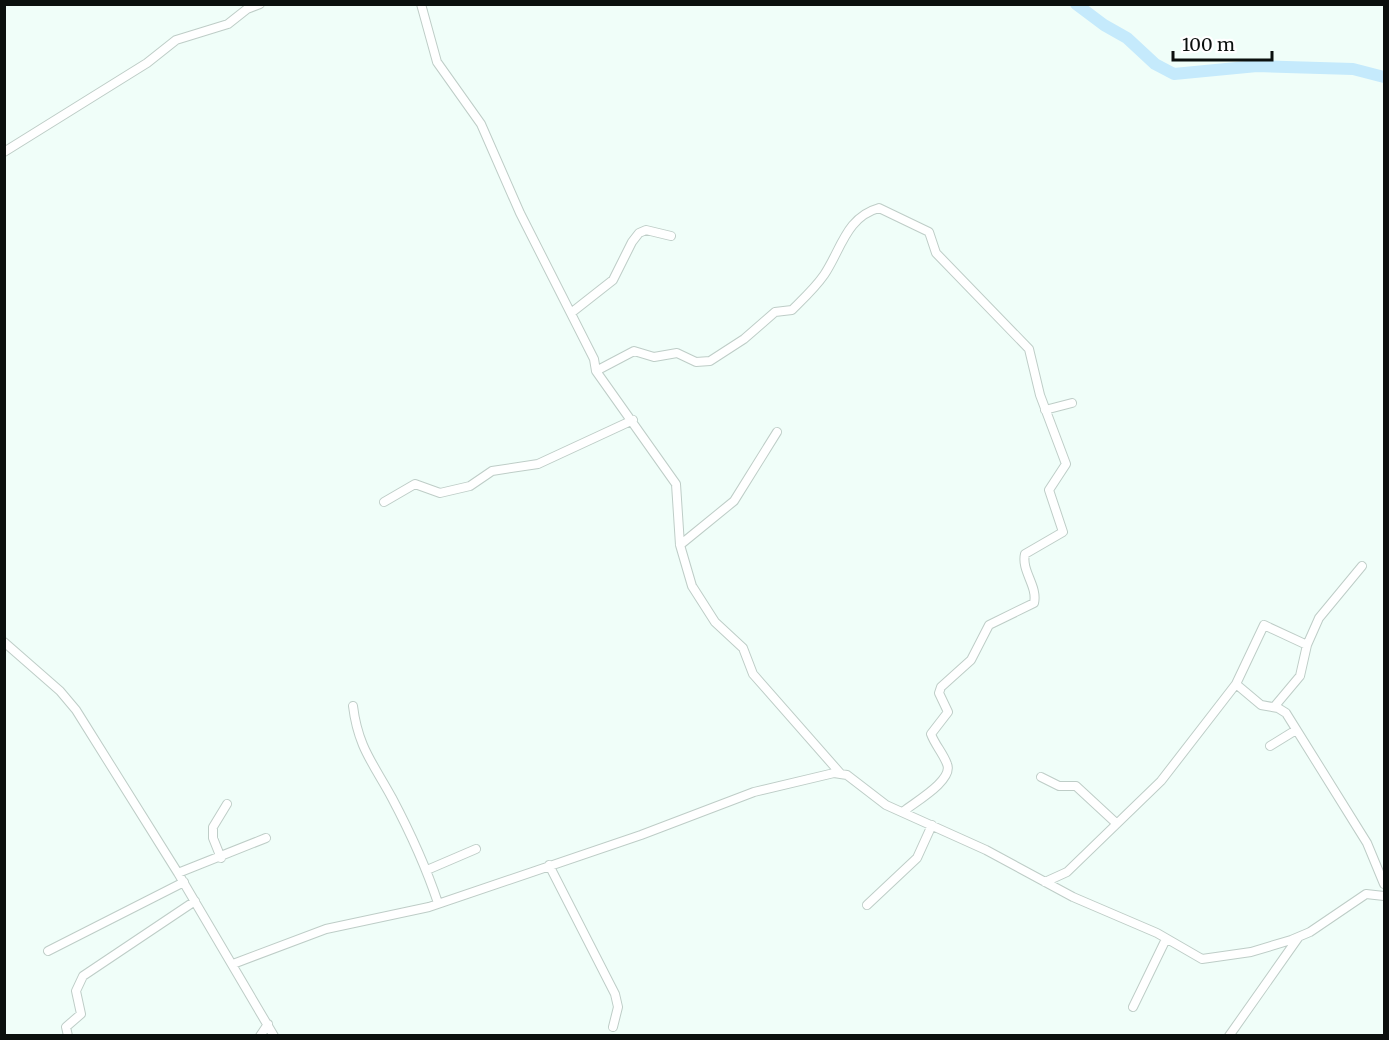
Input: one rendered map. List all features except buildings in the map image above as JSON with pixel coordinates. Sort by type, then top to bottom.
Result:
[{"type":"street","points":[[4,152],[153,59],[176,40],[228,24],[247,9],[260,4]]},
{"type":"street","points":[[421,4],[437,62],[481,124],[520,213],[594,359],[596,371],[633,420],[676,484],[680,545],[692,586],[715,622],[743,648],[753,674],[840,773],[886,805],[904,811],[1166,939],[1196,957],[1208,960],[1251,952],[1299,937],[1366,894],[1384,896]]},
{"type":"street","points":[[596,371],[634,351],[654,357],[677,353],[703,363],[717,358],[744,339],[775,312],[792,310],[824,274],[850,228],[863,215],[879,208],[928,232],[936,253],[1024,341],[1031,353],[1045,410],[1066,464],[1049,490],[1063,532],[1025,554],[1025,564],[1035,594],[1034,603],[989,625],[970,660],[940,687],[939,693],[948,713],[931,734],[948,766],[948,772],[940,783],[904,811]]},
{"type":"street","points":[[571,313],[613,280],[639,233],[646,230],[671,236]]},
{"type":"street","points":[[1045,410],[1072,403]]},
{"type":"street","points":[[384,502],[415,484],[440,493],[470,486],[487,472],[538,464],[633,420]]},
{"type":"street","points":[[680,545],[734,501],[777,432]]},
{"type":"street","points":[[1274,707],[1300,676],[1307,645],[1318,618],[1362,566]]},
{"type":"street","points":[[1046,882],[1067,872],[1161,781],[1236,684],[1264,626],[1307,645]]},
{"type":"street","points":[[4,642],[71,703],[184,882],[274,1035]]},
{"type":"street","points":[[1236,684],[1261,705],[1274,707],[1286,713],[1367,843],[1384,884]]},
{"type":"street","points":[[353,706],[363,750],[392,800],[427,870],[438,903]]},
{"type":"street","points":[[1270,746],[1296,730]]},
{"type":"street","points":[[233,964],[326,929],[394,916],[641,836],[754,792],[840,773]]},
{"type":"street","points":[[1041,777],[1056,785],[1076,786],[1116,823]]},
{"type":"street","points":[[221,858],[212,833],[227,804]]},
{"type":"street","points":[[867,905],[916,858],[932,825]]},
{"type":"street","points":[[178,873],[221,858],[266,838]]},
{"type":"street","points":[[427,870],[476,849]]},
{"type":"street","points":[[549,865],[617,999],[618,1007],[613,1027]]},
{"type":"street","points":[[48,951],[184,882]]},
{"type":"street","points":[[68,1035],[66,1027],[81,1014],[76,991],[83,976],[195,901]]},
{"type":"street","points":[[1229,1035],[1299,937]]},
{"type":"street","points":[[1133,1007],[1166,939]]},
{"type":"street","points":[[260,1035],[268,1024]]},
{"type":"waterway","points":[[1076,4],[1104,25],[1127,38],[1155,64],[1174,74],[1257,66],[1353,69],[1384,77]]}]
